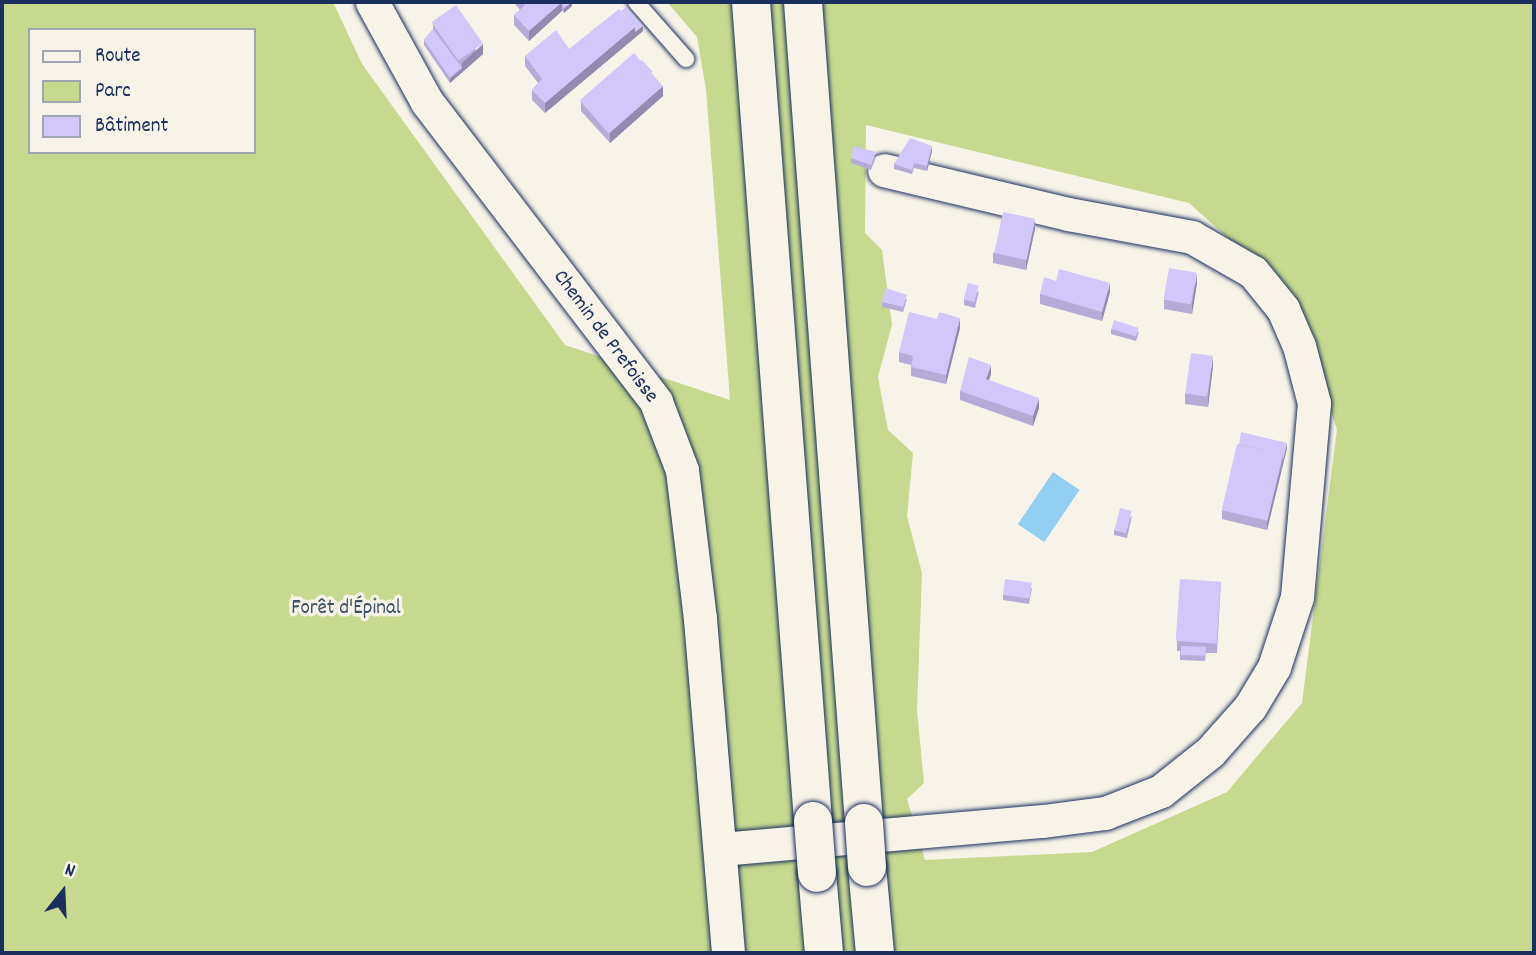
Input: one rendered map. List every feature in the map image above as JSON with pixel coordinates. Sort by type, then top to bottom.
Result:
[{"type":"highway","points":[[751,2],[824,953]]},
{"type":"highway","points":[[803,2],[875,953]]},
{"type":"street","name":"Chemin de Prefoisse","points":[[372,2],[427,102],[656,402],[682,470],[721,849],[728,953]]},
{"type":"street","points":[[721,849],[1043,821],[1105,813],[1161,791],[1210,752],[1251,707],[1274,667],[1297,597],[1314,403],[1299,346],[1283,309],[1253,272],[1192,237],[1068,214],[884,170]]},
{"type":"lane","points":[[636,2],[686,59]]},
{"type":"green space","name":"Forêt d'Épinal","points":[[2,2],[333,2],[362,64],[565,345],[730,400],[706,89],[697,37],[667,2],[1534,2],[1534,953],[2,953]],"holes":[[[866,125],[1189,203],[1288,292],[1337,429],[1302,703],[1227,792],[1092,852],[925,860],[907,799],[924,783],[917,710],[922,573],[907,516],[913,453],[888,430],[878,377],[892,325],[882,250],[865,233]]]},
{"type":"water","points":[[1053,472],[1080,490],[1044,542],[1018,524]]},
{"type":"building","points":[[522,2],[562,2],[529,31],[514,15],[525,5]]},
{"type":"building","points":[[562,2],[572,2],[564,8]]},
{"type":"building","points":[[456,5],[483,44],[458,61],[431,22]]},
{"type":"building","points":[[626,7],[643,26],[635,32],[635,27],[621,11]]},
{"type":"building","points":[[619,9],[635,27],[545,103],[532,90],[542,79],[525,56],[556,30],[569,49]]},
{"type":"building","points":[[433,29],[462,68],[450,78],[424,40]]},
{"type":"building","points":[[634,53],[663,86],[609,133],[580,100]]},
{"type":"building","points":[[910,138],[932,146],[927,166],[914,163],[912,170],[894,164]]},
{"type":"building","points":[[854,146],[876,152],[871,165],[851,158]]},
{"type":"building","points":[[1003,212],[1035,219],[1027,260],[994,253]]},
{"type":"building","points":[[1169,268],[1197,273],[1191,304],[1163,300]]},
{"type":"building","points":[[1059,269],[1110,283],[1102,312],[1040,294],[1044,277],[1056,281]]},
{"type":"building","points":[[968,283],[979,286],[974,302],[964,299]]},
{"type":"building","points":[[886,288],[907,295],[903,307],[882,302]]},
{"type":"building","points":[[909,312],[937,319],[939,312],[960,318],[946,375],[911,367],[913,356],[899,352]]},
{"type":"building","points":[[1114,320],[1139,328],[1136,337],[1111,329]]},
{"type":"building","points":[[1191,353],[1213,356],[1207,397],[1185,394]]},
{"type":"building","points":[[969,357],[991,365],[986,379],[1039,398],[1033,416],[960,391]]},
{"type":"building","points":[[1241,432],[1287,443],[1283,460],[1283,455],[1239,444]]},
{"type":"building","points":[[1237,444],[1283,455],[1267,521],[1222,510]]},
{"type":"building","points":[[1120,508],[1132,511],[1126,533],[1114,530]]},
{"type":"building","points":[[1005,579],[1032,583],[1030,599],[1003,595]]},
{"type":"building","points":[[1180,579],[1221,582],[1217,644],[1176,641]]},
{"type":"building","points":[[1181,646],[1206,647],[1206,656],[1181,655]]}]
